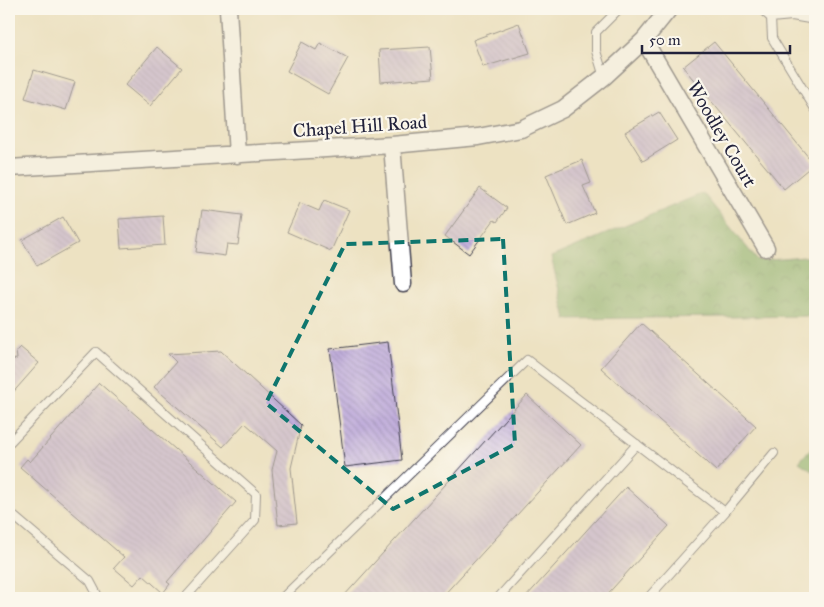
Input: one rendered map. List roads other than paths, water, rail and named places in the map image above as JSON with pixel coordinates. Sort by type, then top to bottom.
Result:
[{"type":"street","points":[[228,9],[237,155]]},
{"type":"street","name":"Chapel Hill Road","points":[[9,168],[392,145],[478,137],[521,129],[563,109],[604,77],[644,40],[669,9]]},
{"type":"street","name":"Woodley Court","points":[[644,40],[766,248]]},
{"type":"street","points":[[392,145],[402,284]]},
{"type":"lane","points":[[604,77],[596,51],[596,32],[619,9]]},
{"type":"lane","points":[[761,9],[771,18],[772,38],[815,109]]},
{"type":"lane","points":[[771,18],[792,16],[815,20]]},
{"type":"lane","points":[[9,443],[96,352],[256,494],[254,520],[185,598]]},
{"type":"lane","points":[[282,598],[527,360],[725,512]]},
{"type":"lane","points":[[498,598],[637,444]]},
{"type":"lane","points":[[648,598],[725,512],[774,453]]},
{"type":"lane","points":[[9,512],[90,581],[99,598]]}]
